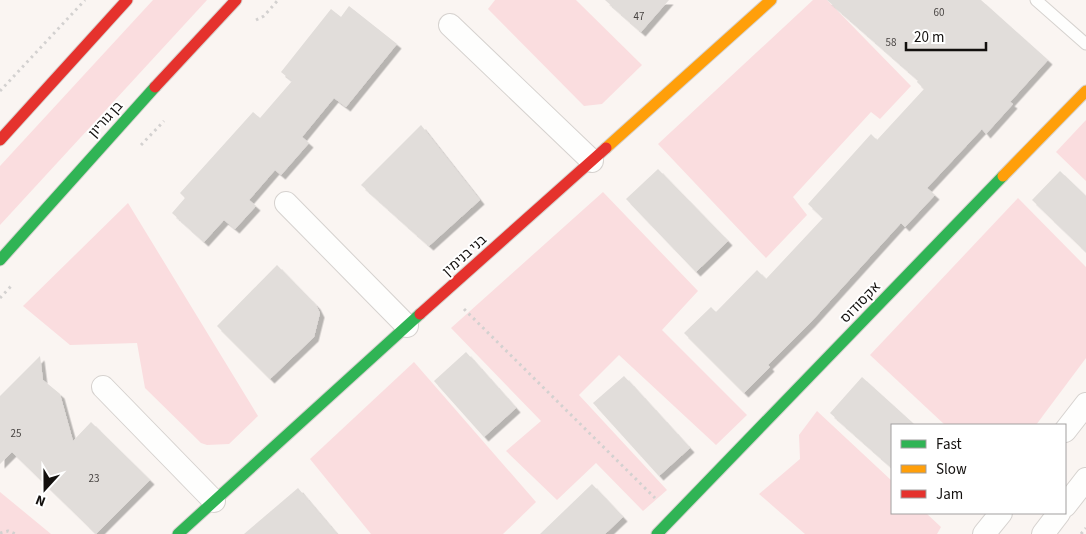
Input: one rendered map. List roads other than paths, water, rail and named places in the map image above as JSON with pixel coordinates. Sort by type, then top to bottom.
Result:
[{"type":"street","points":[[0,140],[127,0]]},
{"type":"street","name":"בן גוריון","points":[[0,260],[125,119],[236,0]]},
{"type":"street","name":"בני בנימין","points":[[178,534],[771,0]]},
{"type":"street","points":[[450,25],[592,161]]},
{"type":"street","name":"אקסודוס","points":[[657,534],[1086,91]]},
{"type":"street","points":[[286,203],[407,326]]},
{"type":"street","points":[[102,387],[214,501]]},
{"type":"street","points":[[1066,430],[1086,404]]},
{"type":"street","points":[[1066,505],[1086,479]]},
{"type":"street","points":[[984,534],[999,514]]},
{"type":"street","points":[[1043,534],[1059,514]]},
{"type":"lane","points":[[1036,0],[1086,44]]}]
